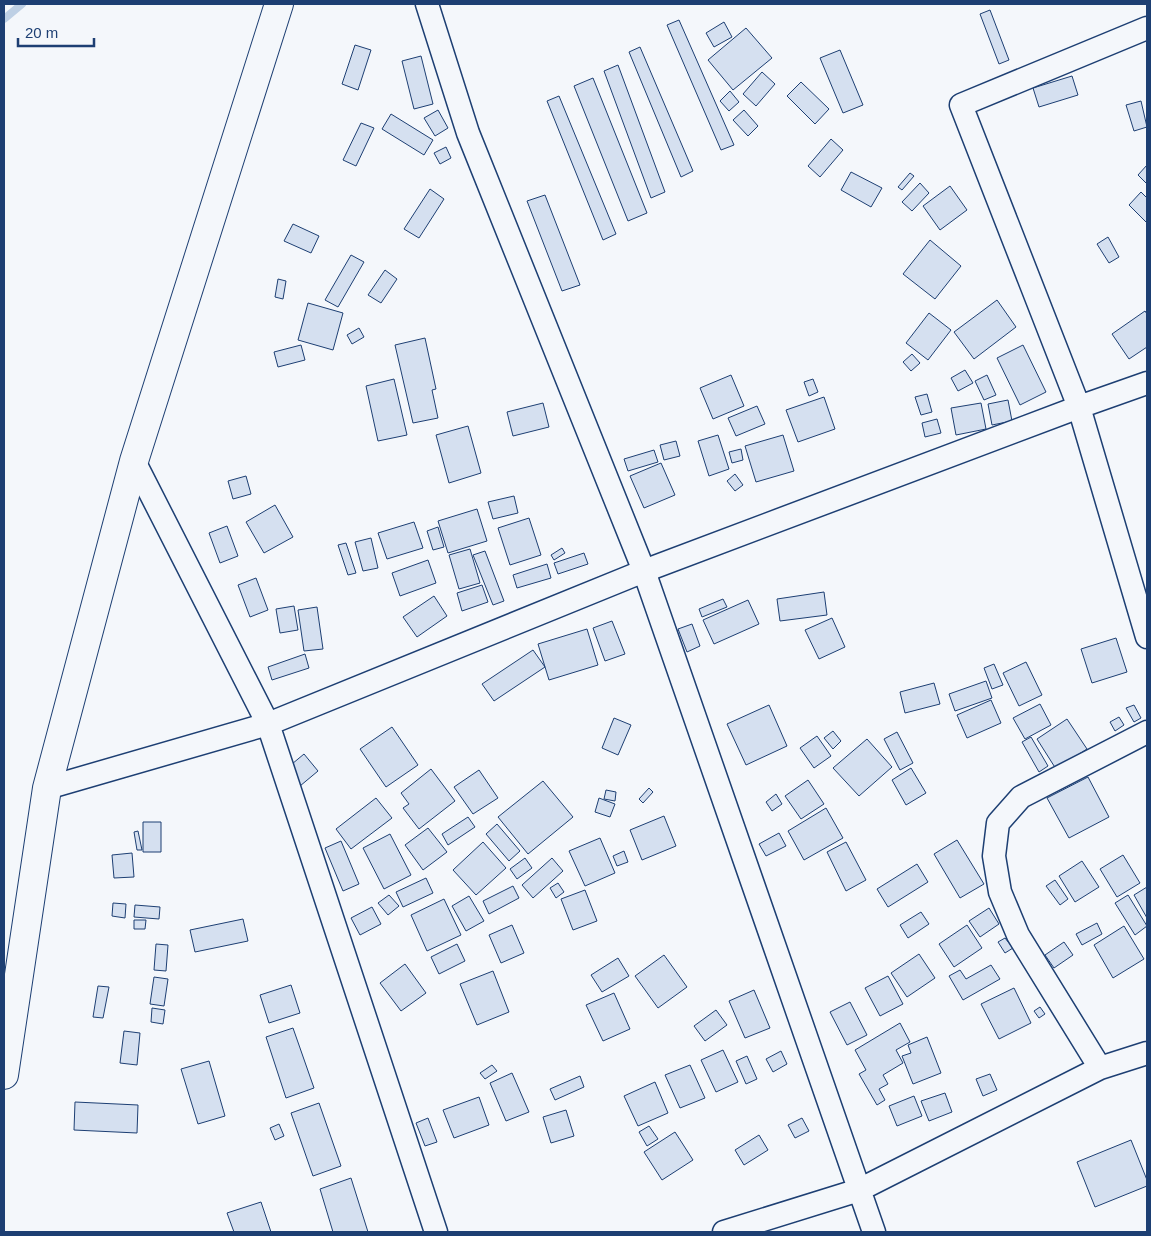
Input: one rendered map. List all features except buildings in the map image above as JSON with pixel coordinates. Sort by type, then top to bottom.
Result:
[{"type":"highway","points":[[4,1075],[46,788],[134,461],[279,4]]},
{"type":"street","points":[[427,4],[468,133],[644,571],[874,1232]]},
{"type":"street","points":[[1147,28],[960,105],[1078,407],[1147,637]]},
{"type":"street","points":[[46,788],[268,724],[644,571],[1078,407],[1147,384]]},
{"type":"street","points":[[134,461],[268,724],[436,1232]]},
{"type":"street","points":[[1100,1068],[1018,935],[1000,892],[994,856],[998,823],[1021,796],[1147,732]]},
{"type":"street","points":[[724,1232],[859,1190],[1100,1068],[1147,1052]]},
{"type":"waterway","points":[[4,19],[22,4]]}]
